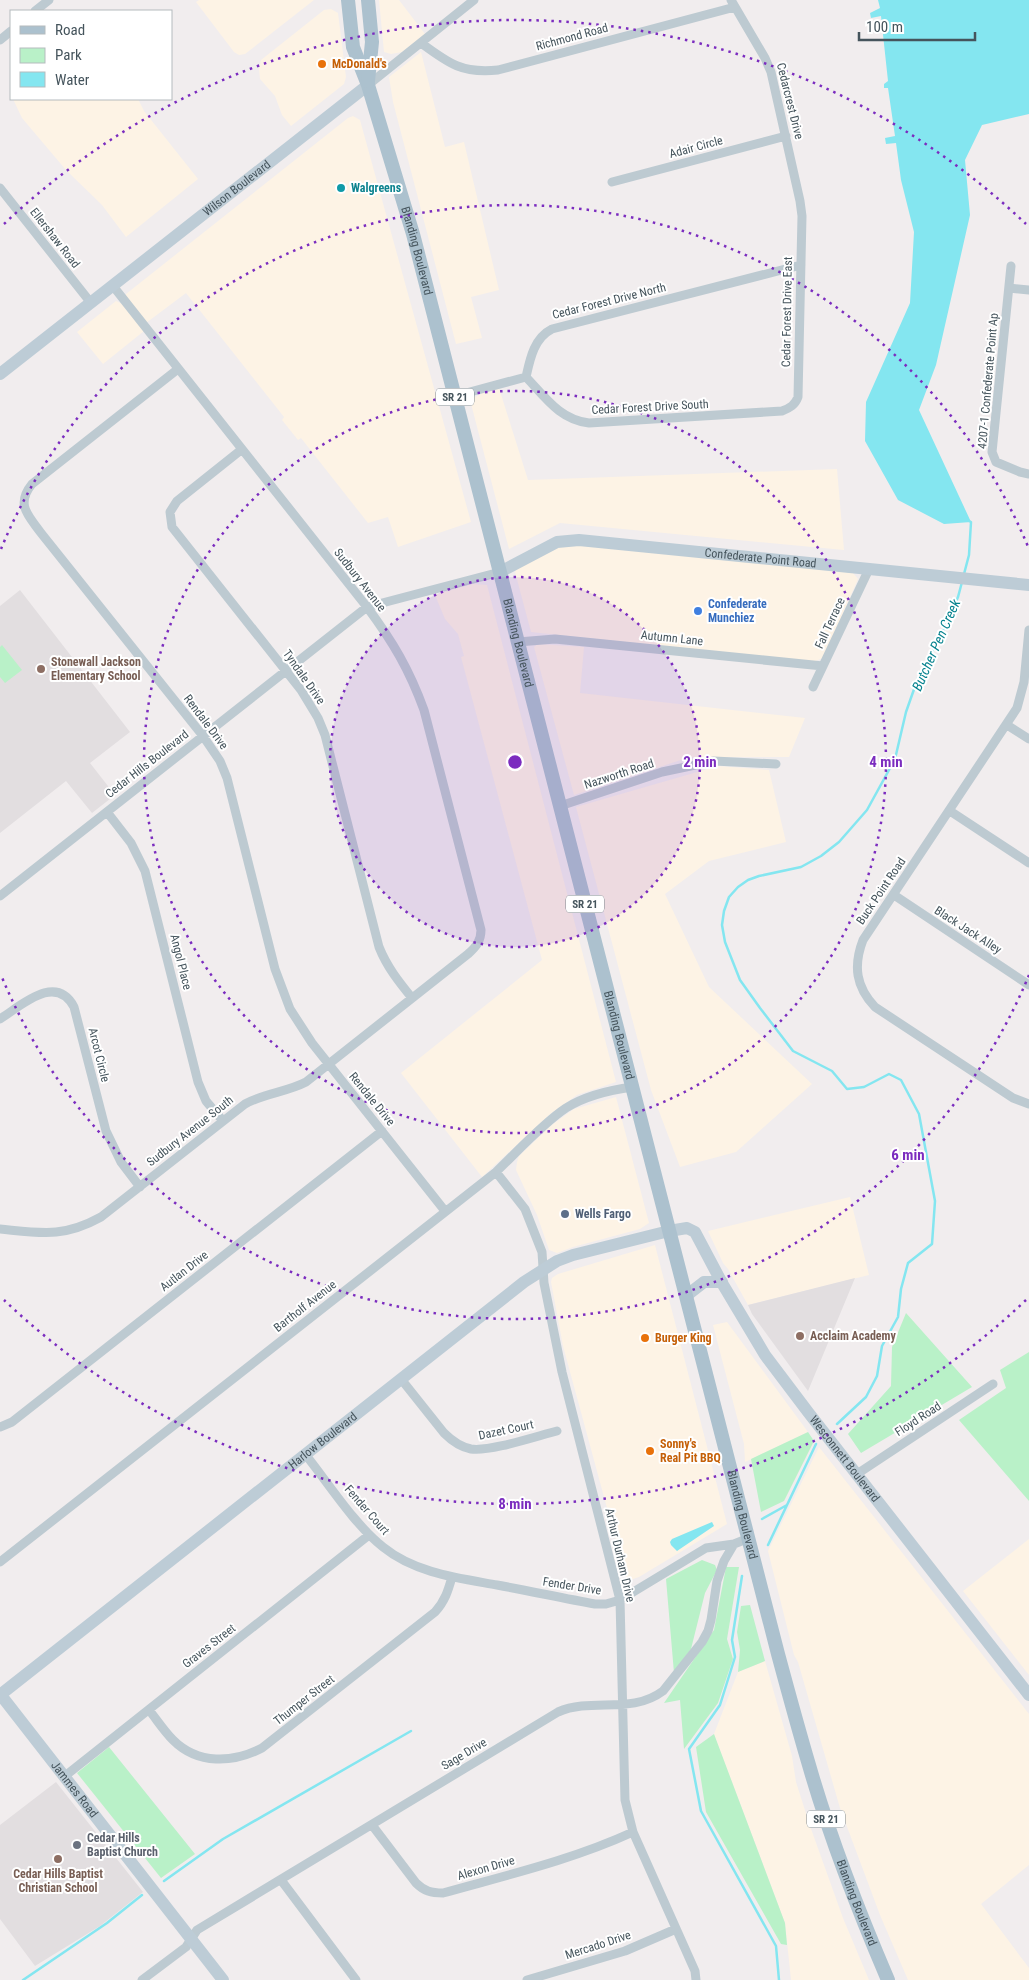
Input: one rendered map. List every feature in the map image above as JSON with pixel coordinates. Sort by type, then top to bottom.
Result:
[{"type":"main road","name":"Blanding Boulevard","points":[[348,0],[353,47],[368,85],[413,234],[670,1230],[730,1470],[809,1765],[850,1887],[888,1980]]},
{"type":"main road","name":"Blanding Boulevard","points":[[368,0],[372,42],[368,85]]},
{"type":"street","points":[[36,10],[49,0]]},
{"type":"street","name":"Wilson Boulevard","points":[[0,374],[474,0]]},
{"type":"street","name":"Richmond Road","points":[[421,43],[449,63],[460,68],[485,71],[498,70],[733,4]]},
{"type":"street","name":"Cedarcrest Drive","points":[[733,4],[766,58],[771,72],[802,216]]},
{"type":"street","points":[[0,40],[10,32]]},
{"type":"street","name":"Adair Circle","points":[[612,182],[786,136]]},
{"type":"street","name":"Ellershaw Road","points":[[0,188],[91,303]]},
{"type":"street","name":"Cedar Forest Drive East","points":[[791,407],[798,397],[802,216]]},
{"type":"street","name":"Cedar Forest Drive North","points":[[526,377],[536,344],[545,332],[552,328],[801,265]]},
{"type":"street","name":"4207-1 Confederate Point Ap","points":[[1011,266],[992,452],[996,462],[1029,474]]},
{"type":"street","name":"Sudbury Avenue","points":[[113,286],[367,607],[400,655],[424,710],[481,930],[479,942]]},
{"type":"street","points":[[1009,288],[1029,290]]},
{"type":"street","name":"Rendale Drive","points":[[178,369],[32,484],[23,498],[23,505],[41,533],[203,736],[220,761],[227,778],[281,987],[301,1026],[329,1065],[445,1211]]},
{"type":"street","points":[[455,396],[526,377]]},
{"type":"street","name":"Cedar Forest Drive South","points":[[526,377],[559,412],[579,422],[589,423],[782,411],[791,407]]},
{"type":"street","name":"Tyndale Drive","points":[[241,450],[177,501],[170,512],[172,527],[310,704],[325,736],[379,947],[392,974],[412,998]]},
{"type":"street","name":"Confederate Point Road","points":[[500,572],[557,542],[579,540],[1029,585]]},
{"type":"street","name":"Fall Terrace","points":[[814,686],[869,569]]},
{"type":"street","name":"Cedar Hills Boulevard","points":[[0,896],[367,607],[500,572]]},
{"type":"street","name":"Buck Point Road","points":[[1029,630],[1022,695],[1017,708],[863,940],[858,952],[857,977],[864,994],[875,1007],[1013,1098],[1029,1104]]},
{"type":"street","name":"Autumn Lane","points":[[518,642],[555,639],[823,666]]},
{"type":"street","points":[[1007,725],[1029,740]]},
{"type":"street","name":"Nazworth Road","points":[[560,806],[662,772],[714,761],[776,764]]},
{"type":"street","points":[[950,811],[1029,863]]},
{"type":"street","name":"Angol Place","points":[[107,812],[131,842],[145,871],[198,1082],[206,1100],[223,1121]]},
{"type":"street","name":"Black Jack Alley","points":[[894,896],[1029,985]]},
{"type":"street","name":"Sudbury Avenue South","points":[[0,1229],[46,1234],[71,1231],[86,1226],[101,1217],[245,1104],[263,1096],[295,1088],[329,1065],[468,954],[479,942]]},
{"type":"street","name":"Arcot Circle","points":[[0,1019],[40,994],[49,991],[57,991],[71,1001],[106,1131],[121,1162],[140,1187]]},
{"type":"street","name":"Bartholf Avenue","points":[[0,1562],[496,1172],[551,1119],[566,1108],[584,1099],[632,1087]]},
{"type":"street","name":"Autlan Drive","points":[[0,1427],[12,1422],[382,1131]]},
{"type":"street","name":"Arthur Durham Drive","points":[[496,1172],[515,1195],[531,1220],[542,1252],[544,1283],[562,1372],[620,1600],[625,1800],[632,1832],[695,1971],[696,1980]]},
{"type":"street","name":"Wesconnett Boulevard","points":[[670,1230],[687,1228],[695,1232],[722,1282],[766,1355],[1029,1695]]},
{"type":"street","name":"Harlow Boulevard","points":[[0,1695],[524,1282],[543,1270],[573,1256],[670,1230]]},
{"type":"street","points":[[686,1296],[704,1282],[722,1282]]},
{"type":"street","name":"Dazet Court","points":[[401,1379],[444,1433],[463,1446],[483,1450],[557,1431]]},
{"type":"street","name":"Floyd Road","points":[[857,1474],[993,1384]]},
{"type":"street","name":"Fender Court","points":[[305,1454],[369,1535],[403,1560],[421,1568],[452,1577]]},
{"type":"street","name":"Graves Street","points":[[65,1776],[369,1535]]},
{"type":"street","points":[[734,1544],[749,1538]]},
{"type":"street","name":"Fender Drive","points":[[452,1577],[595,1604],[606,1604],[620,1600],[706,1548],[734,1544]]},
{"type":"street","name":"Sage Drive","points":[[142,1980],[186,1947],[197,1930],[558,1712],[577,1706],[649,1701],[663,1691],[702,1642],[711,1620],[716,1580],[724,1560],[734,1544]]},
{"type":"street","name":"Thumper Street","points":[[149,1710],[173,1740],[192,1753],[218,1760],[248,1755],[262,1748],[435,1612],[443,1604],[447,1596],[452,1577]]},
{"type":"street","name":"Jammes Road","points":[[0,1695],[223,1980]]},
{"type":"street","name":"Alexon Drive","points":[[372,1825],[416,1883],[422,1889],[434,1893],[443,1893],[571,1857],[598,1848],[632,1832]]},
{"type":"street","points":[[281,1880],[356,1980]]},
{"type":"street","name":"Mercado Drive","points":[[527,1980],[618,1954],[676,1929]]},
{"type":"shaded area","points":[[199,0],[314,0],[245,54],[239,55],[234,52],[196,2]]},
{"type":"shaded area","points":[[379,0],[399,0],[425,34],[402,52],[391,54],[384,52]]},
{"type":"shaded area","points":[[331,9],[338,13],[346,77],[344,84],[291,126],[282,115],[275,96],[260,79],[259,69],[261,60],[324,10]]},
{"type":"shaded area","points":[[421,52],[445,147],[464,142],[499,290],[471,297],[482,338],[456,344],[393,102],[389,77]]},
{"type":"shaded area","points":[[13,100],[138,100],[144,111],[198,179],[126,237],[102,205],[66,170],[22,118]]},
{"type":"shaded area","points":[[353,116],[360,120],[471,522],[398,547],[388,517],[368,523],[301,438],[298,440],[282,420],[284,417],[186,293],[146,323],[126,296],[126,294],[348,118]]},
{"type":"shaded area","points":[[116,301],[122,304],[144,331],[103,364],[77,332]]},
{"type":"shaded area","points":[[499,388],[528,480],[837,469],[844,550],[560,523],[509,549],[470,400],[484,392]]},
{"type":"shaded area","points":[[564,545],[609,547],[853,573],[858,579],[823,658],[813,662],[531,632],[515,572],[517,568]]},
{"type":"shaded area","points":[[472,584],[487,585],[616,1082],[577,1095],[550,1114],[482,1177],[401,1073],[542,960],[461,657],[464,656],[458,634],[445,619],[435,595]]},
{"type":"shaded area","name":"Stonewall Jackson Elementary School","points":[[20,590],[130,732],[90,763],[115,795],[92,813],[66,781],[0,833],[0,606]]},
{"type":"shaded area","points":[[538,644],[584,647],[580,693],[805,718],[789,757],[690,757],[574,795],[534,647]]},
{"type":"shaded area","points":[[718,766],[769,770],[786,842],[709,861],[665,894],[709,987],[812,1084],[736,1152],[680,1167],[651,1090],[576,807]]},
{"type":"shaded area","points":[[616,1097],[649,1223],[640,1229],[557,1253],[549,1250],[537,1215],[516,1170],[519,1156],[553,1124],[574,1109]]},
{"type":"shaded area","points":[[850,1197],[869,1275],[748,1305],[723,1263],[708,1231]]},
{"type":"shaded area","points":[[655,1245],[727,1524],[639,1577],[630,1580],[626,1578],[563,1346],[551,1282],[552,1278],[558,1274]]},
{"type":"shaded area","name":"Acclaim Academy","points":[[855,1278],[808,1391],[752,1314],[748,1305]]},
{"type":"shaded area","points":[[727,1322],[808,1432],[745,1462],[744,1444],[713,1325]]},
{"type":"shaded area","points":[[819,1447],[1029,1714],[1029,1865],[981,1904],[1029,1968],[1029,1980],[908,1980],[880,1915],[840,1808],[798,1662],[794,1655],[768,1551]]},
{"type":"shaded area","points":[[1029,1539],[1029,1675],[963,1591]]},
{"type":"shaded area","points":[[765,1661],[792,1756],[796,1782],[810,1826],[843,1918],[869,1980],[791,1980],[785,1923],[714,1734],[738,1672]]},
{"type":"shaded area","name":"Cedar Hills Baptist Christian School","points":[[56,1782],[143,1892],[100,1926],[35,1966],[0,1919],[0,1825]]},
{"type":"green space","points":[[2,645],[22,670],[5,683],[0,677],[0,647]]},
{"type":"green space","points":[[906,1313],[972,1387],[861,1453],[848,1434],[891,1386],[892,1347]]},
{"type":"green space","points":[[1029,1352],[1029,1501],[959,1420],[1006,1388],[1000,1370]]},
{"type":"green space","points":[[808,1432],[814,1441],[784,1501],[761,1512],[751,1459]]},
{"type":"green space","points":[[702,1560],[715,1565],[717,1570],[705,1593],[691,1649],[674,1673],[666,1579]]},
{"type":"green space","points":[[726,1567],[739,1567],[727,1639],[733,1659],[718,1703],[684,1749],[680,1700],[664,1703],[714,1630]]},
{"type":"green space","points":[[750,1605],[765,1661],[738,1672],[740,1650],[737,1632],[741,1606]]},
{"type":"green space","points":[[714,1734],[785,1923],[787,1945],[781,1944],[706,1812],[696,1747]]},
{"type":"green space","points":[[109,1747],[195,1854],[161,1878],[77,1773]]},
{"type":"water","points":[[878,0],[1029,0],[1029,114],[982,125],[965,160],[970,215],[936,365],[919,410],[971,522],[944,524],[898,500],[865,441],[866,402],[910,303],[914,232],[901,180],[896,143],[886,144],[885,138],[895,136],[888,88],[884,88],[884,84],[888,81],[881,16],[871,18],[870,13],[880,8]]},
{"type":"water","points":[[712,1522],[714,1526],[677,1551],[671,1545],[672,1539]]},
{"type":"waterway","name":"Butcher Pen Creek","points":[[964,574],[969,555],[971,522],[969,521]]},
{"type":"waterway","name":"Butcher Pen Creek","points":[[837,1424],[866,1397],[877,1376],[882,1346],[898,1317],[901,1289],[908,1263],[932,1244],[935,1201],[919,1114],[901,1080],[889,1074],[864,1087],[847,1089],[832,1071],[793,1051],[740,980],[725,942],[722,925],[724,911],[729,897],[738,887],[748,880],[759,876],[801,867],[821,856],[839,842],[867,810],[895,759],[906,712],[918,678],[944,629],[958,597],[962,582]]},
{"type":"waterway","points":[[768,1545],[816,1444]]},
{"type":"waterway","points":[[762,1519],[787,1505]]},
{"type":"waterway","points":[[742,1576],[732,1640],[735,1657],[720,1705],[689,1749],[701,1811],[776,1946],[779,1980]]},
{"type":"waterway","points":[[164,1881],[223,1839],[411,1731]]},
{"type":"waterway","points":[[23,1980],[107,1923],[142,1895]]},
{"type":"place","name":"McDonald's","points":[[322,64]]},
{"type":"place","name":"Walgreens","points":[[341,188]]},
{"type":"place","name":"Confederate Munchiez","points":[[698,611]]},
{"type":"place","name":"Stonewall Jackson Elementary School","points":[[41,669]]},
{"type":"place","name":"Wells Fargo","points":[[565,1214]]},
{"type":"place","name":"Acclaim Academy","points":[[800,1336]]},
{"type":"place","name":"Burger King","points":[[645,1338]]},
{"type":"place","name":"Sonny's Real Pit BBQ","points":[[650,1451]]},
{"type":"place","name":"Cedar Hills Baptist Church","points":[[77,1845]]},
{"type":"place","name":"Cedar Hills Baptist Christian School","points":[[58,1859]]}]
